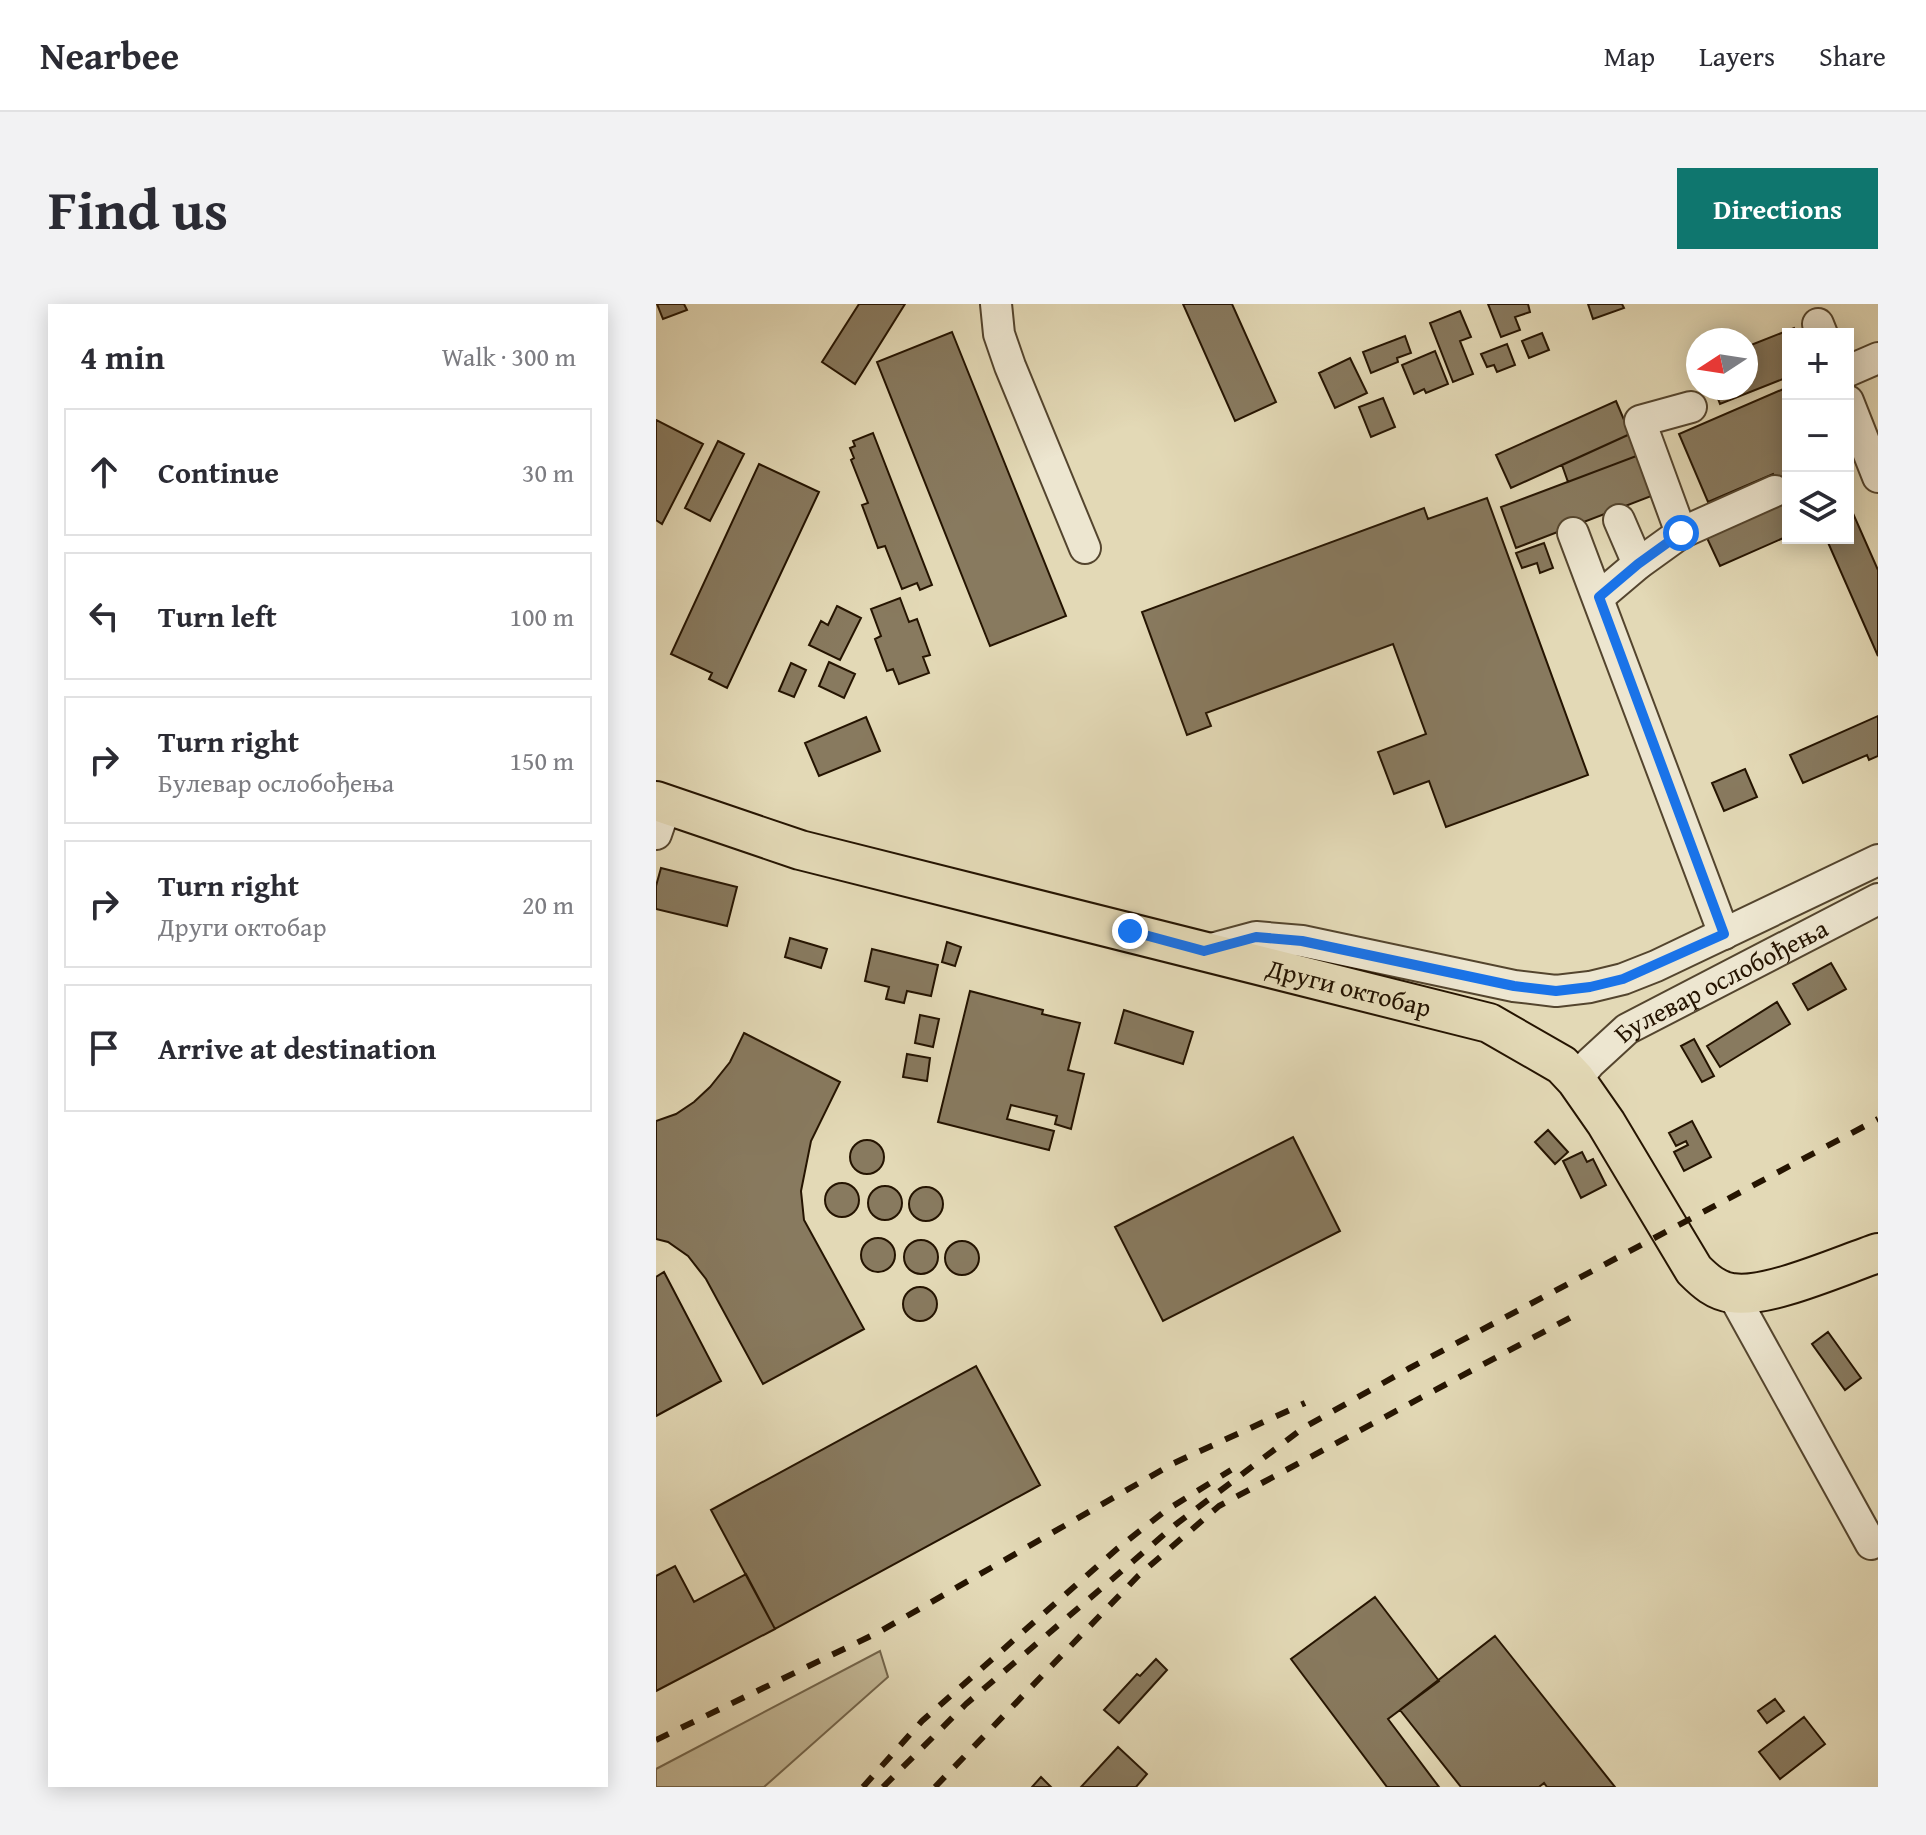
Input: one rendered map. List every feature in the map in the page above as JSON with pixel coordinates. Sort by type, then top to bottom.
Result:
[{"type":"main road","name":"Други октобар","points":[[659,813],[1489,1023],[1562,1065],[1576,1080],[1606,1123],[1694,1270],[1711,1285],[1732,1293]]},
{"type":"main road","points":[[1732,1293],[1762,1292],[1878,1253]]},
{"type":"street","points":[[996,304],[999,334],[1010,366],[1085,548]]},
{"type":"street","points":[[1854,368],[1878,358]]},
{"type":"street","points":[[1681,533],[1640,421],[1691,407]]},
{"type":"street","points":[[1854,416],[1878,477]]},
{"type":"street","points":[[1599,597],[1681,533],[1775,491]]},
{"type":"street","points":[[1619,520],[1638,564]]},
{"type":"street","points":[[1573,533],[1724,934]]},
{"type":"street","name":"Булевар ослобођења","points":[[1204,951],[1256,937],[1302,941],[1514,986],[1556,991],[1590,987],[1623,979],[1878,860]]},
{"type":"street","name":"Булевар ослобођења","points":[[1576,1080],[1627,1029],[1878,899]]},
{"type":"street","points":[[1732,1293],[1871,1544]]},
{"type":"shaded area","points":[[880,1651],[888,1677],[764,1787],[656,1787],[656,1769]]},
{"type":"building","points":[[657,304],[684,304],[687,310],[663,319]]},
{"type":"building","points":[[859,304],[905,304],[855,384],[822,362]]},
{"type":"building","points":[[1183,304],[1232,304],[1276,402],[1235,421]]},
{"type":"building","points":[[1488,304],[1528,304],[1530,312],[1515,317],[1520,330],[1501,337]]},
{"type":"building","points":[[1588,304],[1622,304],[1624,308],[1593,319]]},
{"type":"building","points":[[1460,311],[1471,337],[1460,341],[1473,374],[1453,382],[1430,323]]},
{"type":"building","points":[[952,332],[1066,616],[990,646],[877,362]]},
{"type":"building","points":[[1542,333],[1549,350],[1529,358],[1522,341]]},
{"type":"building","points":[[1782,333],[1782,379],[1758,389],[1758,342]]},
{"type":"building","points":[[1405,336],[1411,353],[1371,373],[1363,352]]},
{"type":"building","points":[[1507,344],[1515,365],[1497,372],[1494,365],[1487,367],[1481,354]]},
{"type":"building","points":[[1435,351],[1448,384],[1426,393],[1424,389],[1414,394],[1402,365]]},
{"type":"building","points":[[1350,358],[1367,393],[1335,408],[1319,373]]},
{"type":"building","points":[[1782,390],[1782,495],[1773,474],[1708,502],[1679,434]]},
{"type":"building","points":[[1383,398],[1395,427],[1371,437],[1359,407]]},
{"type":"building","points":[[1616,401],[1630,434],[1511,488],[1496,455]]},
{"type":"building","points":[[656,420],[703,444],[662,524],[656,520]]},
{"type":"building","points":[[873,433],[932,585],[920,590],[917,583],[902,589],[885,546],[878,548],[862,505],[868,503],[851,460],[854,458],[850,448],[855,446],[853,441]]},
{"type":"building","points":[[1630,434],[1639,455],[1568,482],[1562,465]]},
{"type":"building","points":[[718,441],[744,454],[710,521],[685,508]]},
{"type":"building","points":[[1639,455],[1654,495],[1516,548],[1501,507]]},
{"type":"building","points":[[759,464],[819,492],[727,688],[709,679],[712,673],[671,654]]},
{"type":"building","points":[[1487,498],[1588,775],[1446,827],[1429,781],[1394,794],[1378,752],[1426,734],[1393,644],[1206,713],[1211,726],[1187,735],[1142,612],[1424,508],[1428,519]]},
{"type":"building","points":[[1782,504],[1782,539],[1720,566],[1707,538]]},
{"type":"building","points":[[1854,516],[1878,570],[1878,656],[1829,544],[1854,544]]},
{"type":"building","points":[[1544,543],[1553,568],[1540,573],[1537,563],[1522,568],[1516,553]]},
{"type":"building","points":[[900,598],[909,622],[917,619],[930,655],[923,657],[929,673],[899,684],[893,669],[887,671],[875,639],[881,636],[871,609]]},
{"type":"building","points":[[837,606],[861,618],[840,660],[809,645],[821,621],[828,625]]},
{"type":"building","points":[[829,662],[855,674],[844,698],[819,686]]},
{"type":"building","points":[[791,663],[806,670],[794,697],[779,691]]},
{"type":"building","points":[[1878,716],[1878,756],[1869,760],[1867,755],[1803,783],[1790,755]]},
{"type":"building","points":[[866,717],[880,751],[819,776],[805,743]]},
{"type":"building","points":[[1745,769],[1757,797],[1724,811],[1712,783]]},
{"type":"building","points":[[661,868],[737,887],[727,926],[656,909],[656,886]]},
{"type":"building","points":[[790,938],[827,949],[821,968],[785,957]]},
{"type":"building","points":[[947,942],[961,947],[955,966],[942,962]]},
{"type":"building","points":[[872,949],[938,965],[931,996],[907,991],[904,1003],[886,999],[889,987],[865,981]]},
{"type":"building","points":[[1831,963],[1846,989],[1808,1010],[1793,984]]},
{"type":"building","points":[[970,991],[1080,1023],[1068,1070],[1084,1074],[1071,1129],[1055,1124],[1057,1116],[1011,1105],[1007,1119],[1054,1131],[1049,1150],[938,1122]]},
{"type":"building","points":[[1777,1002],[1790,1024],[1720,1067],[1707,1046]]},
{"type":"building","points":[[1124,1010],[1193,1032],[1183,1064],[1115,1043]]},
{"type":"building","points":[[920,1015],[939,1019],[933,1047],[915,1043]]},
{"type":"building","points":[[744,1033],[840,1082],[811,1141],[801,1191],[804,1220],[864,1329],[763,1384],[706,1279],[688,1256],[668,1242],[656,1239],[656,1121],[676,1114],[710,1087],[730,1062]]},
{"type":"building","points":[[1694,1039],[1714,1076],[1702,1082],[1681,1046]]},
{"type":"building","points":[[907,1054],[930,1058],[927,1081],[903,1077]]},
{"type":"building","points":[[1692,1121],[1711,1157],[1684,1171],[1674,1152],[1688,1145],[1686,1141],[1676,1146],[1669,1133]]},
{"type":"building","points":[[1548,1130],[1568,1152],[1555,1164],[1535,1142]]},
{"type":"building","points":[[1293,1137],[1340,1231],[1163,1321],[1115,1227]]},
{"type":"building","points":[[867,1140],[879,1145],[884,1157],[879,1169],[867,1174],[855,1169],[850,1157],[855,1145]]},
{"type":"building","points":[[1582,1152],[1587,1162],[1593,1159],[1606,1185],[1581,1198],[1563,1161]]},
{"type":"building","points":[[842,1183],[854,1188],[859,1200],[854,1212],[842,1217],[830,1212],[825,1200],[830,1188]]},
{"type":"building","points":[[885,1186],[897,1191],[902,1203],[897,1215],[885,1220],[873,1215],[868,1203],[873,1191]]},
{"type":"building","points":[[926,1187],[938,1192],[943,1204],[938,1216],[926,1221],[914,1216],[909,1204],[914,1192]]},
{"type":"building","points":[[878,1238],[890,1243],[895,1255],[890,1267],[878,1272],[866,1267],[861,1255],[866,1243]]},
{"type":"building","points":[[921,1240],[933,1245],[938,1257],[933,1269],[921,1274],[909,1269],[904,1257],[909,1245]]},
{"type":"building","points":[[962,1241],[974,1246],[979,1258],[974,1270],[962,1275],[950,1270],[945,1258],[950,1246]]},
{"type":"building","points":[[664,1272],[721,1381],[656,1416],[656,1277]]},
{"type":"building","points":[[920,1287],[932,1292],[937,1304],[932,1316],[920,1321],[908,1316],[903,1304],[908,1292]]},
{"type":"building","points":[[1828,1332],[1861,1378],[1845,1390],[1812,1344]]},
{"type":"building","points":[[976,1366],[1040,1485],[775,1629],[711,1510]]},
{"type":"building","points":[[675,1566],[694,1602],[746,1574],[775,1629],[656,1691],[656,1576]]},
{"type":"building","points":[[1375,1597],[1439,1681],[1388,1719],[1439,1787],[1387,1787],[1291,1659]]},
{"type":"building","points":[[1495,1636],[1615,1787],[1547,1787],[1544,1783],[1539,1787],[1461,1787],[1400,1710]]},
{"type":"building","points":[[1156,1659],[1167,1670],[1119,1723],[1104,1710],[1137,1674],[1140,1676]]},
{"type":"building","points":[[1775,1699],[1784,1711],[1767,1723],[1758,1711]]},
{"type":"building","points":[[1804,1717],[1825,1744],[1780,1779],[1759,1752]]},
{"type":"building","points":[[1118,1747],[1147,1774],[1136,1787],[1081,1787]]},
{"type":"building","points":[[1041,1777],[1051,1787],[1032,1787]]},
{"type":"railway","points":[[883,1787],[966,1704],[1175,1525],[1303,1428],[1878,1119]]},
{"type":"railway","points":[[935,1787],[1138,1576],[1219,1506],[1577,1314]]},
{"type":"railway","points":[[656,1740],[879,1632],[1174,1463],[1305,1403]]},
{"type":"railway","points":[[863,1787],[922,1721],[1118,1548],[1165,1511],[1231,1470]]},
{"type":"route","points":[[1130,931],[1204,951],[1256,937],[1302,941],[1514,986],[1556,991],[1623,979],[1724,934],[1599,597],[1681,533]]}]
